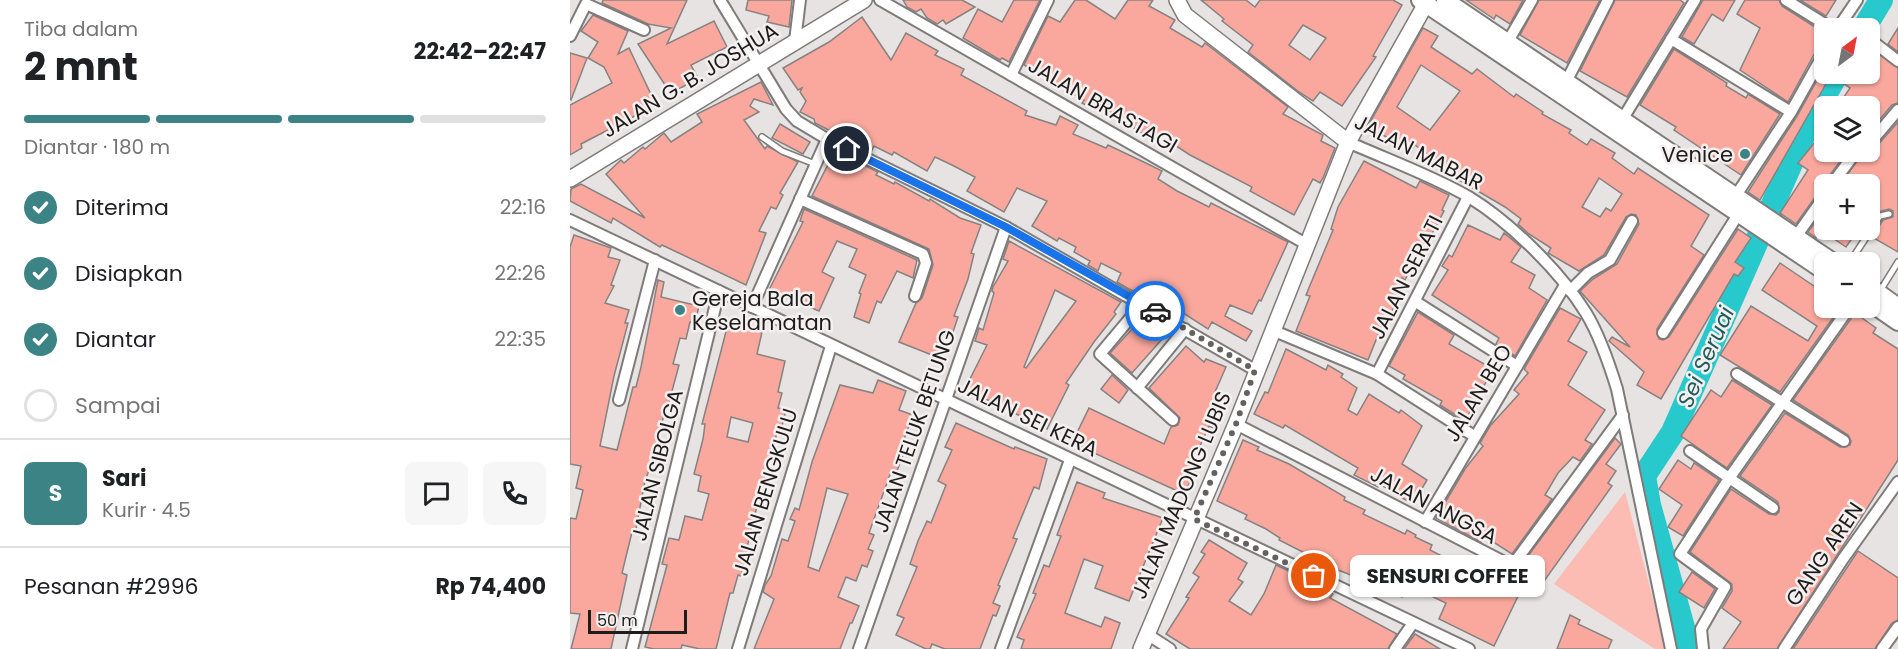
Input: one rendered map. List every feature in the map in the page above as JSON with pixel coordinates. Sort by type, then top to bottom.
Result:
[{"type":"main road","points":[[1424,1],[1447,4],[1507,43],[1622,120],[1745,210]]},
{"type":"main road","points":[[1447,4],[1745,210],[1816,252]]},
{"type":"main road","points":[[1784,234],[1814,262]]},
{"type":"main road","points":[[1880,298],[1898,307]]},
{"type":"main road","points":[[1880,303],[1898,322]]},
{"type":"street","points":[[720,0],[760,62],[786,109],[797,121],[827,139],[1006,227],[1255,370]]},
{"type":"street","points":[[795,41],[800,0]]},
{"type":"street","name":"JALAN G. B. JOSHUA","points":[[570,179],[864,0]]},
{"type":"street","name":"JALAN BRASTAGI","points":[[880,0],[1306,244]]},
{"type":"street","points":[[1011,75],[1048,0]]},
{"type":"street","name":"JALAN MABAR","points":[[1177,0],[1185,15],[1348,142],[1468,197],[1516,233],[1568,288],[1586,313],[1609,361],[1623,416],[1671,649]]},
{"type":"street","points":[[1507,43],[1532,0]]},
{"type":"street","points":[[1566,82],[1608,0]]},
{"type":"street","points":[[1622,120],[1695,0]]},
{"type":"street","points":[[1786,0],[1815,18]]},
{"type":"street","points":[[1845,18],[1857,0]]},
{"type":"street","name":"JALAN MADONG LUBIS","points":[[1141,649],[1236,424],[1255,370],[1348,142],[1424,1]]},
{"type":"street","points":[[570,36],[583,6],[593,3],[644,30]]},
{"type":"street","points":[[1671,39],[1791,112]]},
{"type":"street","points":[[1880,47],[1898,61]]},
{"type":"street","points":[[1663,333],[1745,210],[1791,112],[1814,71]]},
{"type":"street","points":[[1880,131],[1898,110]]},
{"type":"street","points":[[752,307],[827,139]]},
{"type":"street","name":"JALAN SERATI","points":[[1377,374],[1468,197]]},
{"type":"street","points":[[800,199],[922,254],[926,263],[915,296]]},
{"type":"street","points":[[1784,234],[1814,206]]},
{"type":"street","name":"JALAN SEI KERA","points":[[570,220],[1465,648]]},
{"type":"street","name":"JALAN BEO","points":[[1425,522],[1474,436],[1568,288],[1610,260],[1632,221]]},
{"type":"street","name":"JALAN TELUK BETUNG","points":[[859,649],[1006,227]]},
{"type":"street","points":[[619,400],[655,260]]},
{"type":"street","name":"JALAN SIBOLGA","points":[[632,649],[719,291]]},
{"type":"street","points":[[1416,302],[1517,366]]},
{"type":"street","points":[[1142,304],[1100,354],[1173,420]]},
{"type":"street","points":[[1703,649],[1701,629],[1725,587],[1680,555],[1730,477],[1842,318]]},
{"type":"street","points":[[1137,388],[1185,329]]},
{"type":"street","points":[[1272,330],[1377,374],[1474,436]]},
{"type":"street","name":"JALAN BENGKULU","points":[[738,649],[831,346]]},
{"type":"street","points":[[1737,374],[1844,441]]},
{"type":"street","name":"JALAN ANGSA","points":[[1236,424],[1512,566],[1623,416]]},
{"type":"street","points":[[1690,451],[1773,508]]},
{"type":"street","points":[[1001,649],[1070,460]]},
{"type":"street","name":"GANG AREN","points":[[1784,649],[1843,559],[1898,482]]},
{"type":"street","points":[[1395,649],[1413,623]]},
{"type":"street","points":[[1882,649],[1898,627]]},
{"type":"street","points":[[1147,634],[1170,649]]},
{"type":"lane","points":[[762,137],[782,151],[815,164]]},
{"type":"lane","points":[[1857,252],[1880,216],[1889,214]]},
{"type":"lane","points":[[1880,284],[1898,262]]},
{"type":"shaded area","points":[[1625,492],[1666,649],[1655,649],[1554,584]]},
{"type":"building","points":[[603,0],[687,0],[667,44],[714,21],[727,47],[691,65],[699,80],[671,94],[638,44],[671,28],[648,24],[602,3]]},
{"type":"building","points":[[748,0],[792,0],[789,27],[767,22],[769,16],[746,10]]},
{"type":"building","points":[[903,0],[962,0],[975,7],[946,24],[943,20],[937,24],[927,18],[921,9],[916,12],[907,7]]},
{"type":"building","points":[[1014,0],[1040,0],[1009,62],[1002,58],[1000,60],[963,38],[978,9],[1002,22]]},
{"type":"building","points":[[1075,0],[1086,0],[1115,19],[1128,0],[1153,0],[1149,6],[1175,20],[1170,28],[1202,47],[1205,43],[1288,107],[1283,114],[1323,135],[1321,141],[1335,148],[1320,183],[1313,179],[1294,215],[1250,191],[1252,187],[1190,155],[1158,134],[1154,141],[1123,121],[1124,119],[1096,104],[1093,109],[1082,103],[1084,100],[1024,65],[1048,16],[1060,22]]},
{"type":"building","points":[[1201,0],[1246,0],[1255,7],[1260,0],[1393,0],[1402,5],[1373,56],[1376,57],[1342,106],[1320,92],[1313,101],[1299,92],[1248,52],[1253,45],[1222,21],[1224,19]],"holes":[[[1303,25],[1326,38],[1310,60],[1289,45]]]},
{"type":"building","points":[[1466,0],[1523,0],[1510,24],[1496,15],[1494,19]]},
{"type":"building","points":[[1539,0],[1600,0],[1567,63],[1520,35]]},
{"type":"building","points":[[1615,0],[1680,0],[1684,3],[1627,97],[1580,71]]},
{"type":"building","points":[[1703,0],[1735,0],[1723,21],[1712,14],[1694,44],[1682,37]]},
{"type":"building","points":[[1745,0],[1779,0],[1782,6],[1814,26],[1814,54],[1788,102],[1740,70],[1760,28],[1737,14]]},
{"type":"building","points":[[1800,0],[1836,0],[1826,16]]},
{"type":"building","points":[[593,15],[628,31],[618,54],[629,48],[656,105],[581,144],[582,148],[570,155],[570,105],[612,83],[604,67],[588,58],[598,42],[581,31]]},
{"type":"building","points":[[862,17],[891,60],[906,33],[938,51],[935,55],[964,69],[961,75],[1027,111],[1025,115],[1056,125],[1060,116],[1078,125],[1073,134],[1106,148],[1108,145],[1162,171],[1158,179],[1177,191],[1209,207],[1211,203],[1288,242],[1261,301],[1259,300],[1252,314],[1230,305],[1225,316],[1252,331],[1246,341],[1212,322],[1208,329],[1160,298],[1158,302],[1129,289],[1117,282],[1121,273],[1101,263],[1098,271],[1088,265],[1090,261],[1074,252],[1076,247],[1059,238],[1057,241],[1032,226],[1047,201],[1017,188],[1004,212],[967,191],[975,177],[952,165],[935,157],[927,171],[894,152],[892,155],[874,146],[871,152],[815,123],[814,119],[800,112],[806,101],[800,92],[802,88],[798,90],[783,68],[829,42]]},
{"type":"building","points":[[1423,28],[1438,36],[1431,47],[1472,74],[1477,69],[1514,97],[1516,94],[1543,112],[1542,114],[1571,130],[1569,133],[1587,145],[1591,139],[1615,153],[1612,158],[1634,174],[1638,168],[1709,215],[1691,246],[1704,255],[1657,329],[1659,339],[1669,337],[1738,229],[1751,238],[1735,262],[1744,268],[1738,276],[1734,274],[1661,399],[1637,385],[1644,372],[1609,341],[1612,337],[1630,347],[1580,291],[1593,279],[1617,264],[1639,224],[1636,215],[1631,214],[1626,217],[1604,255],[1579,271],[1548,253],[1551,248],[1518,224],[1521,219],[1442,170],[1444,167],[1415,145],[1411,152],[1368,126]],"holes":[[[1421,65],[1460,91],[1430,130],[1397,107]],[[1599,178],[1622,194],[1611,211],[1606,208],[1600,217],[1582,207]]]},
{"type":"building","points":[[1898,28],[1898,52],[1888,44]]},
{"type":"building","points":[[1674,49],[1727,83],[1726,86],[1746,98],[1748,94],[1780,114],[1741,175],[1674,130],[1676,127],[1640,105]]},
{"type":"building","points":[[570,53],[587,58],[571,100],[570,99]]},
{"type":"building","points":[[1880,54],[1898,68],[1898,103],[1892,105],[1880,119],[1880,96],[1845,96],[1850,88],[1844,84],[1880,84]]},
{"type":"building","points":[[761,82],[773,105],[754,99],[750,106],[759,112],[744,120],[765,149],[767,146],[798,162],[780,193],[783,195],[776,209],[771,207],[759,231],[766,233],[746,285],[662,245],[660,247],[613,218],[611,223],[570,201],[571,189],[581,184],[645,218],[606,174],[621,160],[624,163],[664,133],[671,142],[702,122],[697,114]]},
{"type":"building","points":[[1815,84],[1826,84],[1819,96],[1814,96],[1814,105],[1760,200],[1748,192]]},
{"type":"building","points":[[1898,122],[1898,252],[1877,240],[1880,240],[1880,225],[1883,220],[1893,217],[1893,211],[1889,209],[1880,211],[1880,174],[1848,174],[1856,162],[1880,162],[1880,142]]},
{"type":"building","points":[[780,124],[810,142],[803,154],[772,138]]},
{"type":"building","points":[[1814,143],[1814,162],[1840,162],[1830,174],[1814,174],[1814,199],[1796,224],[1780,213],[1808,170],[1798,163]]},
{"type":"building","points":[[835,151],[878,172],[876,175],[894,184],[895,182],[929,201],[930,199],[960,218],[981,225],[971,253],[974,254],[968,279],[954,316],[958,317],[952,335],[947,333],[937,357],[899,342],[916,303],[922,298],[933,265],[929,249],[812,196]]},
{"type":"building","points":[[1364,161],[1416,188],[1420,181],[1449,195],[1442,210],[1444,211],[1427,243],[1424,242],[1405,280],[1402,278],[1392,306],[1394,307],[1386,326],[1382,325],[1368,360],[1296,331],[1310,296],[1306,295],[1333,230],[1331,229],[1338,207]]},
{"type":"building","points":[[804,209],[917,260],[913,278],[897,271],[881,303],[877,301],[869,323],[854,317],[866,275],[849,267],[857,249],[837,241],[822,272],[834,278],[819,311],[769,290],[803,222],[800,221]]},
{"type":"building","points":[[1814,224],[1814,236],[1808,232]]},
{"type":"building","points":[[1468,225],[1500,240],[1504,233],[1521,247],[1511,262],[1535,275],[1529,288],[1547,300],[1515,356],[1496,344],[1499,338],[1432,295],[1448,270],[1442,266],[1449,255],[1452,257]]},
{"type":"building","points":[[574,235],[611,248],[608,257],[620,260],[611,285],[614,286],[605,303],[629,310],[600,446],[617,450],[633,387],[636,387],[641,367],[658,280],[664,282],[661,297],[699,306],[695,323],[690,322],[686,339],[680,338],[673,364],[679,365],[668,406],[666,405],[655,454],[645,481],[636,529],[633,528],[622,573],[627,575],[611,649],[571,649],[580,614],[570,613],[570,518],[576,519],[583,490],[576,488],[581,466],[570,464],[570,247]]},
{"type":"building","points":[[1836,240],[1851,240],[1846,247]]},
{"type":"building","points":[[1009,241],[1121,302],[1114,312],[1116,314],[1066,383],[1069,385],[1047,429],[965,389],[987,345],[975,341],[979,328],[983,330],[994,293],[993,287],[1008,261],[1003,259]],"holes":[[[1055,290],[1076,301],[1026,368],[1024,367]]]},
{"type":"building","points":[[1780,263],[1814,286],[1814,318],[1833,318],[1780,392],[1720,355],[1751,306],[1808,341],[1817,326],[1762,290]]},
{"type":"building","points":[[1560,308],[1581,319],[1568,341],[1587,352],[1568,385],[1605,410],[1585,440],[1592,444],[1580,461],[1573,457],[1558,473],[1545,495],[1552,499],[1512,554],[1484,536],[1481,542],[1436,518],[1465,469],[1483,446],[1480,443],[1490,426],[1519,394],[1514,390],[1528,373],[1524,369]]},
{"type":"building","points":[[1418,312],[1454,335],[1449,344],[1493,369],[1465,421],[1440,405],[1442,401],[1403,379],[1405,375],[1389,366]]},
{"type":"building","points":[[1851,318],[1862,318],[1876,328],[1873,333],[1898,349],[1898,460],[1777,649],[1723,649],[1741,622],[1722,608],[1732,591],[1732,584],[1690,552],[1731,489],[1769,514],[1776,515],[1779,512],[1778,502],[1740,476],[1785,413],[1840,447],[1850,445],[1848,435],[1793,400]]},
{"type":"building","points":[[728,324],[762,332],[757,354],[785,361],[778,392],[782,393],[778,408],[786,410],[781,430],[778,429],[741,576],[738,575],[733,593],[730,593],[716,649],[700,649],[682,645],[681,649],[645,647],[667,565],[662,564],[669,538],[679,540],[685,516],[702,520],[709,494],[698,491],[701,476],[694,474],[703,439],[705,424],[702,424]],"holes":[[[731,417],[753,423],[748,442],[727,437]]]},
{"type":"building","points":[[1135,326],[1147,337],[1154,330],[1163,338],[1132,373],[1110,353]]},
{"type":"building","points":[[1186,346],[1204,362],[1206,359],[1226,367],[1215,392],[1229,398],[1216,429],[1209,426],[1195,457],[1201,460],[1184,494],[1072,443],[1089,408],[1164,444],[1171,427],[1178,425],[1180,418],[1149,388]]},
{"type":"building","points":[[1286,349],[1326,370],[1328,365],[1343,374],[1341,377],[1357,388],[1348,410],[1357,415],[1369,394],[1399,413],[1401,410],[1422,426],[1402,464],[1427,480],[1413,504],[1402,498],[1403,496],[1379,484],[1378,487],[1354,475],[1358,468],[1285,425],[1283,428],[1254,414],[1265,392],[1268,393]]},
{"type":"building","points":[[1112,375],[1128,390],[1119,403],[1101,389]]},
{"type":"building","points":[[878,380],[906,391],[899,410],[913,415],[900,450],[904,452],[897,471],[892,469],[869,533],[874,535],[868,549],[873,551],[867,567],[862,565],[856,581],[846,577],[838,597],[859,606],[840,649],[754,649],[774,599],[763,592],[765,585],[771,576],[782,539],[788,541],[795,521],[790,519],[795,508],[799,510],[812,462],[840,385],[873,393]],"holes":[[[827,488],[848,494],[819,571],[808,567]]]},
{"type":"building","points":[[1732,380],[1772,405],[1727,468],[1681,436],[1711,390],[1721,397]]},
{"type":"building","points":[[956,423],[1014,449],[1015,447],[1047,459],[1039,489],[1034,487],[1013,538],[1017,539],[993,603],[1000,606],[996,616],[993,615],[980,649],[945,649],[932,644],[930,649],[926,649],[896,635],[904,618],[897,615],[917,567],[910,564],[918,541],[927,521],[931,523],[946,485],[938,481],[952,450],[945,447]]},
{"type":"building","points":[[1615,438],[1621,444],[1606,464],[1616,471],[1608,483],[1612,486],[1542,584],[1520,567]]},
{"type":"building","points":[[1243,440],[1259,447],[1257,450],[1289,464],[1345,497],[1344,500],[1365,510],[1363,514],[1405,534],[1407,530],[1416,535],[1415,537],[1432,545],[1430,550],[1463,567],[1465,563],[1520,592],[1494,646],[1439,619],[1446,603],[1408,585],[1402,597],[1370,580],[1369,582],[1338,570],[1279,540],[1280,538],[1266,529],[1245,519],[1247,515],[1217,501]]},
{"type":"building","points":[[1678,460],[1691,469],[1694,463],[1719,480],[1683,536],[1668,527],[1682,505],[1659,489]]},
{"type":"building","points":[[1077,482],[1105,493],[1103,498],[1163,518],[1129,601],[1095,588],[1103,566],[1084,559],[1065,613],[1101,627],[1105,617],[1120,623],[1111,649],[1021,649],[1024,640],[1017,637],[1036,594],[1033,593],[1044,565],[1049,567],[1061,536],[1057,535]]},
{"type":"building","points":[[1209,540],[1247,563],[1238,579],[1243,582],[1229,601],[1251,615],[1264,594],[1276,565],[1320,586],[1333,594],[1330,598],[1397,634],[1388,649],[1190,649],[1166,634],[1189,598],[1186,597],[1199,577],[1193,573],[1205,554],[1201,552]]},
{"type":"building","points":[[1858,551],[1898,578],[1898,620],[1892,623],[1875,649],[1793,649]]},
{"type":"building","points":[[1692,572],[1715,589],[1704,608],[1679,592]]},
{"type":"building","points":[[1570,615],[1580,620],[1578,624],[1612,640],[1608,649],[1557,649]]},
{"type":"building","points":[[1415,634],[1440,649],[1404,649]]},
{"type":"waterway","name":"Sei Seruai","points":[[1870,18],[1881,0]]},
{"type":"waterway","name":"Sei Seruai","points":[[1689,649],[1649,505],[1644,476],[1673,432],[1810,120],[1831,84]]},
{"type":"way so far","points":[[1155,311],[1255,370],[1236,424],[1194,519],[1314,576]]},
{"type":"place","name":"Venice","points":[[1745,154]]},
{"type":"place","name":"Gereja Bala Keselamatan","points":[[680,310]]},
{"type":"place","name":"SENSURI COFFEE","points":[[1314,576]]},
{"type":"route","points":[[847,149],[1006,227],[1155,311]]}]
